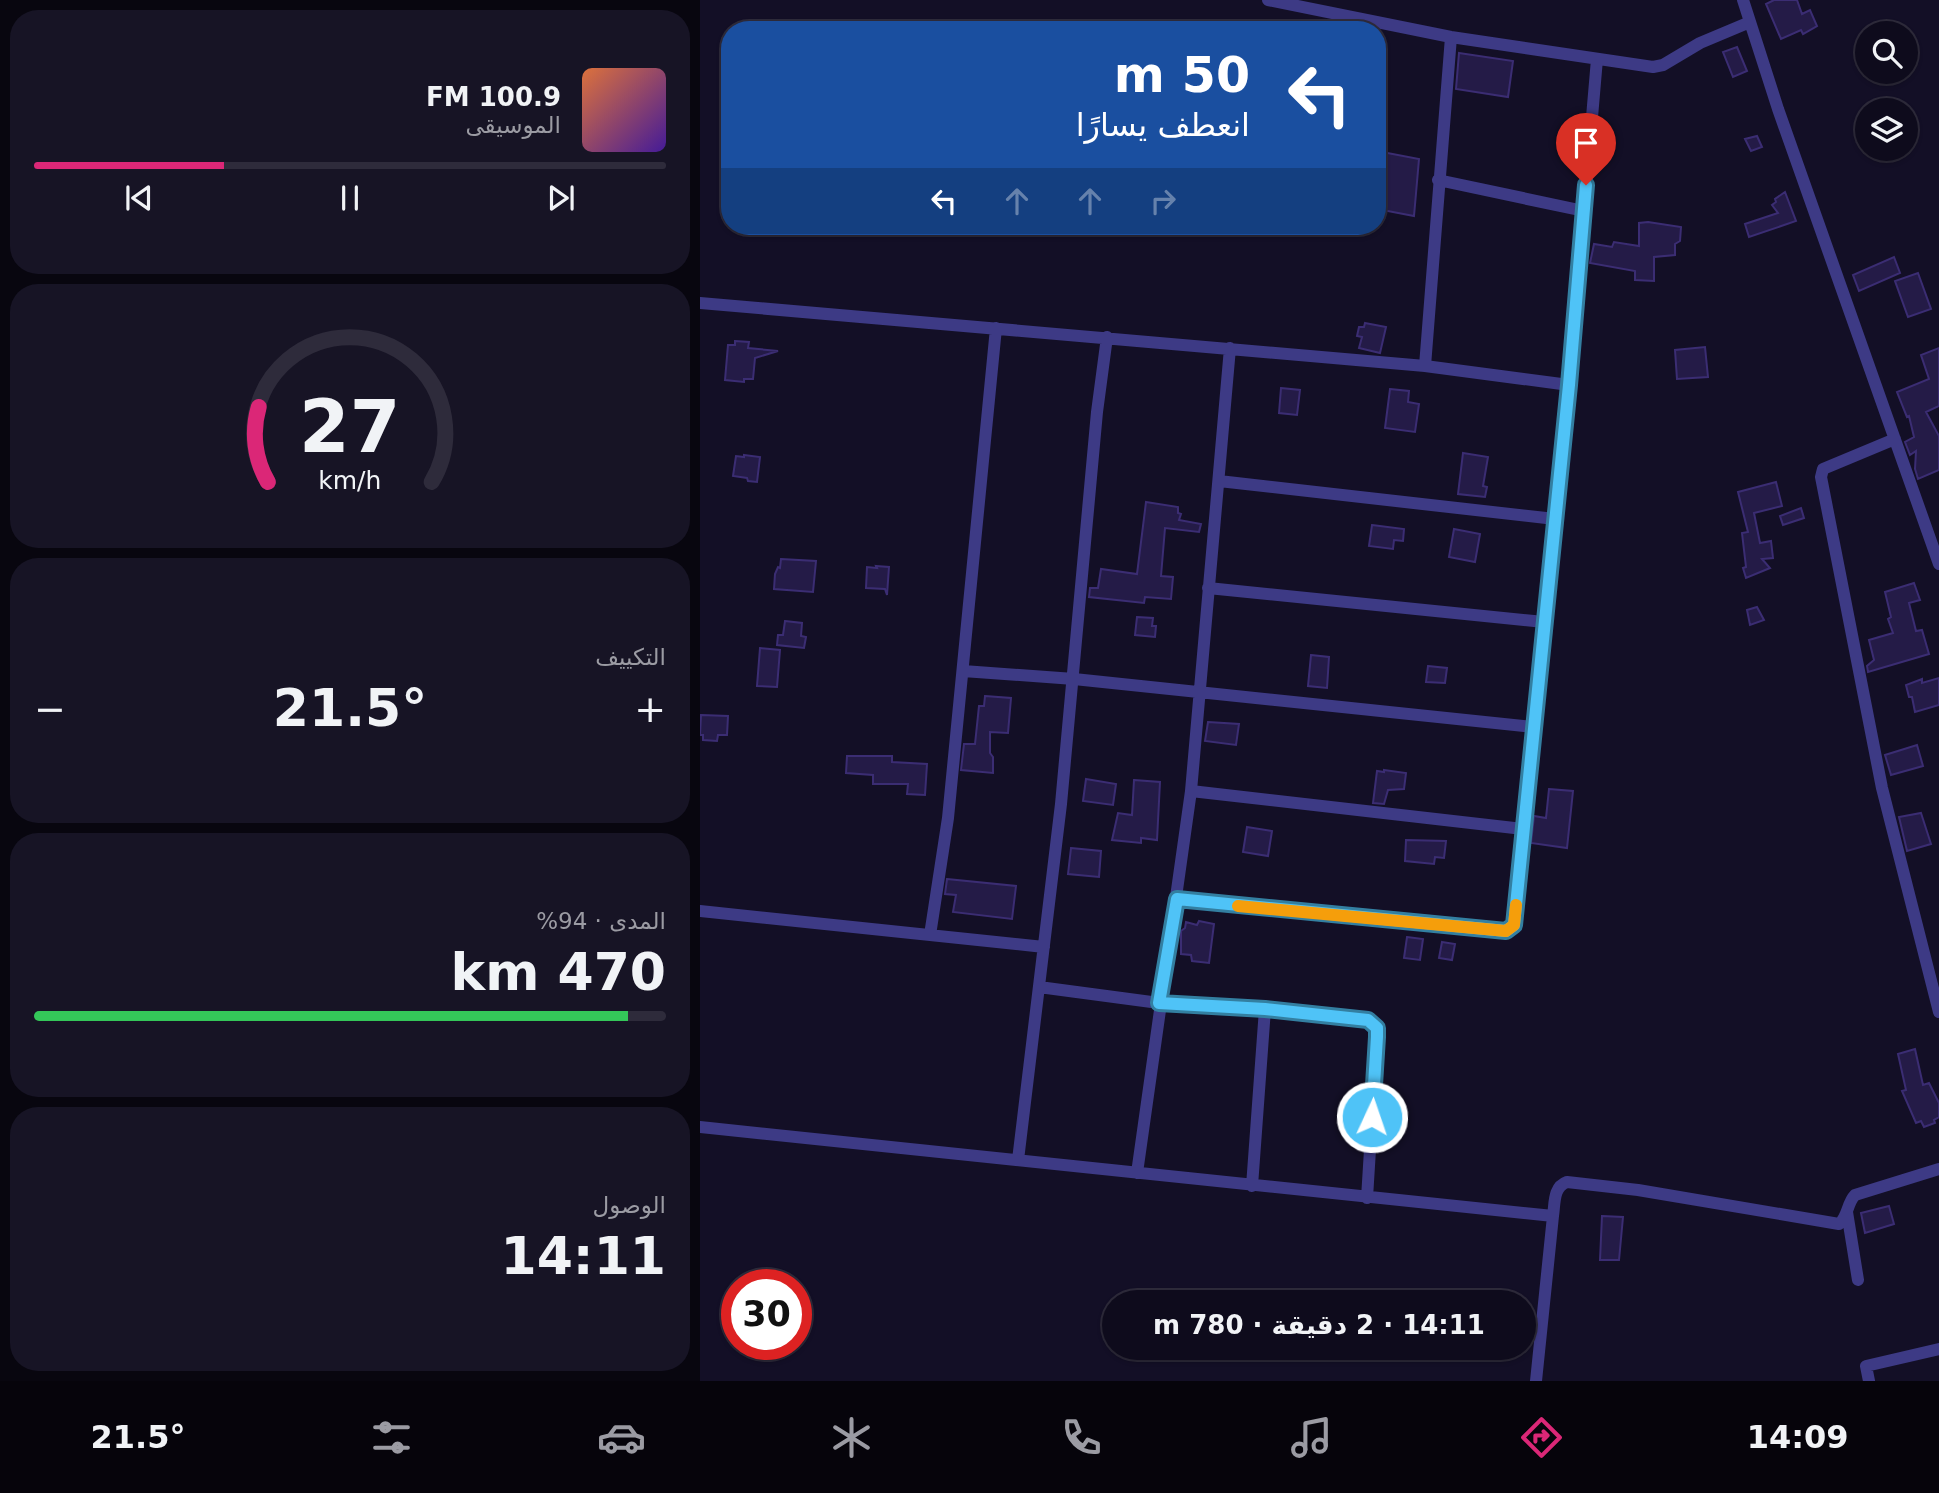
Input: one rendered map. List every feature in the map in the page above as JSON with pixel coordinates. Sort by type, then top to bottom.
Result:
[{"type":"street","points":[[1268,0],[1372,21]]},
{"type":"street","points":[[1743,0],[1778,109],[1939,564]]},
{"type":"street","points":[[1386,24],[1451,37],[1653,68],[1700,43],[1750,22]]},
{"type":"street","points":[[1425,366],[1451,37]]},
{"type":"street","points":[[1177,899],[1506,931],[1514,925],[1569,385],[1597,59]]},
{"type":"street","points":[[1438,180],[1584,211]]},
{"type":"street","points":[[700,303],[1425,366],[1569,385]]},
{"type":"street","points":[[929,935],[948,818],[996,328]]},
{"type":"street","points":[[1018,1160],[1073,679],[1097,412],[1107,337]]},
{"type":"street","points":[[1137,1173],[1191,791],[1230,348]]},
{"type":"street","points":[[1895,439],[1823,469],[1821,477],[1882,788],[1939,1012]]},
{"type":"street","points":[[1219,481],[1555,519]]},
{"type":"street","points":[[1209,588],[1544,622]]},
{"type":"street","points":[[962,671],[1073,679],[1533,727]]},
{"type":"street","points":[[1191,791],[1523,829]]},
{"type":"street","points":[[700,911],[1044,947]]},
{"type":"street","points":[[1039,987],[1159,1003],[1265,1009],[1368,1020],[1377,1028],[1367,1198]]},
{"type":"street","points":[[1252,1186],[1265,1009]]},
{"type":"street","points":[[700,1128],[1553,1216]]},
{"type":"street","points":[[1536,1381],[1556,1192],[1562,1184],[1567,1182],[1638,1190],[1835,1224],[1843,1221],[1855,1195],[1939,1169]]},
{"type":"street","points":[[1847,1208],[1858,1280]]},
{"type":"street","points":[[1869,1381],[1867,1366],[1939,1349]]},
{"type":"building","points":[[1774,0],[1797,0],[1802,14],[1810,10],[1817,26],[1803,34],[1801,30],[1781,39],[1766,4]]},
{"type":"building","points":[[1737,47],[1747,71],[1733,77],[1723,52]]},
{"type":"building","points":[[1459,53],[1513,61],[1508,97],[1456,89]]},
{"type":"building","points":[[1757,136],[1762,147],[1751,151],[1745,139]]},
{"type":"building","points":[[1386,153],[1419,159],[1414,216],[1386,211]]},
{"type":"building","points":[[1785,192],[1796,221],[1749,237],[1745,224],[1778,213],[1772,205],[1776,202],[1775,199]]},
{"type":"building","points":[[1639,223],[1681,227],[1680,241],[1675,244],[1675,255],[1654,257],[1654,281],[1635,280],[1635,271],[1590,263],[1594,244],[1612,247],[1614,242],[1639,246]]},
{"type":"building","points":[[1894,257],[1900,273],[1859,291],[1853,275]]},
{"type":"building","points":[[1918,273],[1931,309],[1908,317],[1895,281]]},
{"type":"building","points":[[1365,323],[1386,327],[1380,353],[1359,348],[1362,337],[1357,336],[1359,327],[1364,327]]},
{"type":"building","points":[[735,341],[749,342],[748,348],[778,351],[755,358],[753,379],[744,379],[744,382],[725,380],[728,345],[735,345]]},
{"type":"building","points":[[1705,347],[1708,377],[1677,379],[1675,350]]},
{"type":"building","points":[[1939,348],[1939,406],[1926,412],[1939,436],[1939,470],[1918,479],[1915,469],[1916,451],[1910,455],[1905,442],[1914,437],[1909,416],[1907,417],[1897,392],[1929,379],[1921,355]]},
{"type":"building","points":[[1281,388],[1300,390],[1297,415],[1279,413]]},
{"type":"building","points":[[1390,389],[1409,391],[1408,402],[1419,404],[1415,432],[1385,428]]},
{"type":"building","points":[[1463,453],[1488,457],[1483,486],[1487,487],[1485,497],[1458,494]]},
{"type":"building","points":[[736,456],[760,457],[757,482],[733,476]]},
{"type":"building","points":[[1776,482],[1782,506],[1754,513],[1760,543],[1771,541],[1773,558],[1762,559],[1770,568],[1746,578],[1743,568],[1746,567],[1742,533],[1748,532],[1738,492]]},
{"type":"building","points":[[1146,502],[1178,507],[1178,513],[1181,514],[1179,520],[1201,524],[1199,532],[1165,528],[1161,576],[1173,577],[1171,599],[1145,597],[1144,603],[1089,597],[1090,588],[1098,588],[1101,569],[1137,574]]},
{"type":"building","points":[[1801,508],[1804,518],[1783,525],[1780,516]]},
{"type":"building","points":[[1372,525],[1404,529],[1403,541],[1394,540],[1393,549],[1369,546]]},
{"type":"building","points":[[1454,529],[1480,534],[1475,562],[1449,557]]},
{"type":"building","points":[[781,559],[816,561],[813,592],[774,589],[775,574],[778,567],[780,568]]},
{"type":"building","points":[[876,566],[889,567],[887,595],[885,589],[866,588],[867,567],[877,568]]},
{"type":"building","points":[[1914,583],[1920,600],[1909,603],[1916,631],[1922,630],[1929,654],[1868,672],[1867,666],[1874,660],[1869,640],[1893,633],[1888,619],[1891,617],[1885,592]]},
{"type":"building","points":[[1757,607],[1764,620],[1750,625],[1747,610]]},
{"type":"building","points":[[1137,617],[1153,618],[1152,626],[1156,626],[1155,637],[1135,635]]},
{"type":"building","points":[[785,621],[802,623],[801,636],[806,637],[804,648],[777,645],[778,635],[783,635]]},
{"type":"building","points":[[760,648],[780,650],[777,687],[757,686]]},
{"type":"building","points":[[1311,655],[1329,657],[1327,688],[1308,686]]},
{"type":"building","points":[[1428,666],[1447,668],[1445,683],[1426,682]]},
{"type":"building","points":[[1939,678],[1939,705],[1915,712],[1906,685],[1922,679],[1922,683]]},
{"type":"building","points":[[985,696],[1011,698],[1008,733],[990,732],[993,773],[961,770],[964,744],[975,744],[979,706],[984,706]]},
{"type":"building","points":[[701,715],[728,716],[727,735],[718,735],[717,741],[703,740],[703,735],[700,735]]},
{"type":"building","points":[[1208,722],[1239,724],[1236,745],[1205,741]]},
{"type":"building","points":[[1917,745],[1923,766],[1891,775],[1885,755]]},
{"type":"building","points":[[847,756],[892,756],[892,762],[927,764],[925,795],[907,794],[908,784],[873,784],[873,775],[846,773]]},
{"type":"building","points":[[1377,771],[1406,773],[1404,789],[1388,790],[1384,804],[1373,803]]},
{"type":"building","points":[[1086,779],[1116,784],[1113,805],[1083,801]]},
{"type":"building","points":[[1134,780],[1160,782],[1157,840],[1141,838],[1141,843],[1112,840],[1118,813],[1132,815]]},
{"type":"building","points":[[1549,789],[1573,791],[1567,848],[1531,843],[1534,816],[1546,818]]},
{"type":"building","points":[[1921,813],[1931,844],[1907,851],[1899,817]]},
{"type":"building","points":[[1247,827],[1272,831],[1268,856],[1243,852]]},
{"type":"building","points":[[1406,840],[1446,841],[1444,858],[1435,857],[1434,864],[1405,861]]},
{"type":"building","points":[[1071,848],[1101,851],[1099,877],[1068,874]]},
{"type":"building","points":[[947,879],[1016,886],[1012,919],[953,912],[956,895],[945,894]]},
{"type":"building","points":[[1199,921],[1214,924],[1209,963],[1192,961],[1191,955],[1181,954],[1181,931],[1186,922],[1197,925]]},
{"type":"building","points":[[1407,937],[1423,939],[1420,960],[1404,958]]},
{"type":"building","points":[[1442,942],[1455,944],[1452,960],[1439,958]]},
{"type":"building","points":[[1915,1049],[1923,1085],[1929,1083],[1939,1103],[1939,1117],[1934,1120],[1935,1123],[1924,1127],[1921,1121],[1916,1123],[1902,1091],[1906,1090],[1898,1054]]},
{"type":"building","points":[[1889,1206],[1894,1224],[1865,1233],[1861,1213]]},
{"type":"building","points":[[1602,1216],[1623,1217],[1619,1260],[1600,1260]]},
{"type":"slow traffic","points":[[1238,906],[1506,931],[1514,925],[1516,905]]},
{"type":"route","points":[[1372,1117],[1377,1028],[1368,1020],[1265,1009],[1159,1003],[1177,899],[1506,931],[1514,925],[1569,385],[1586,185]]}]
